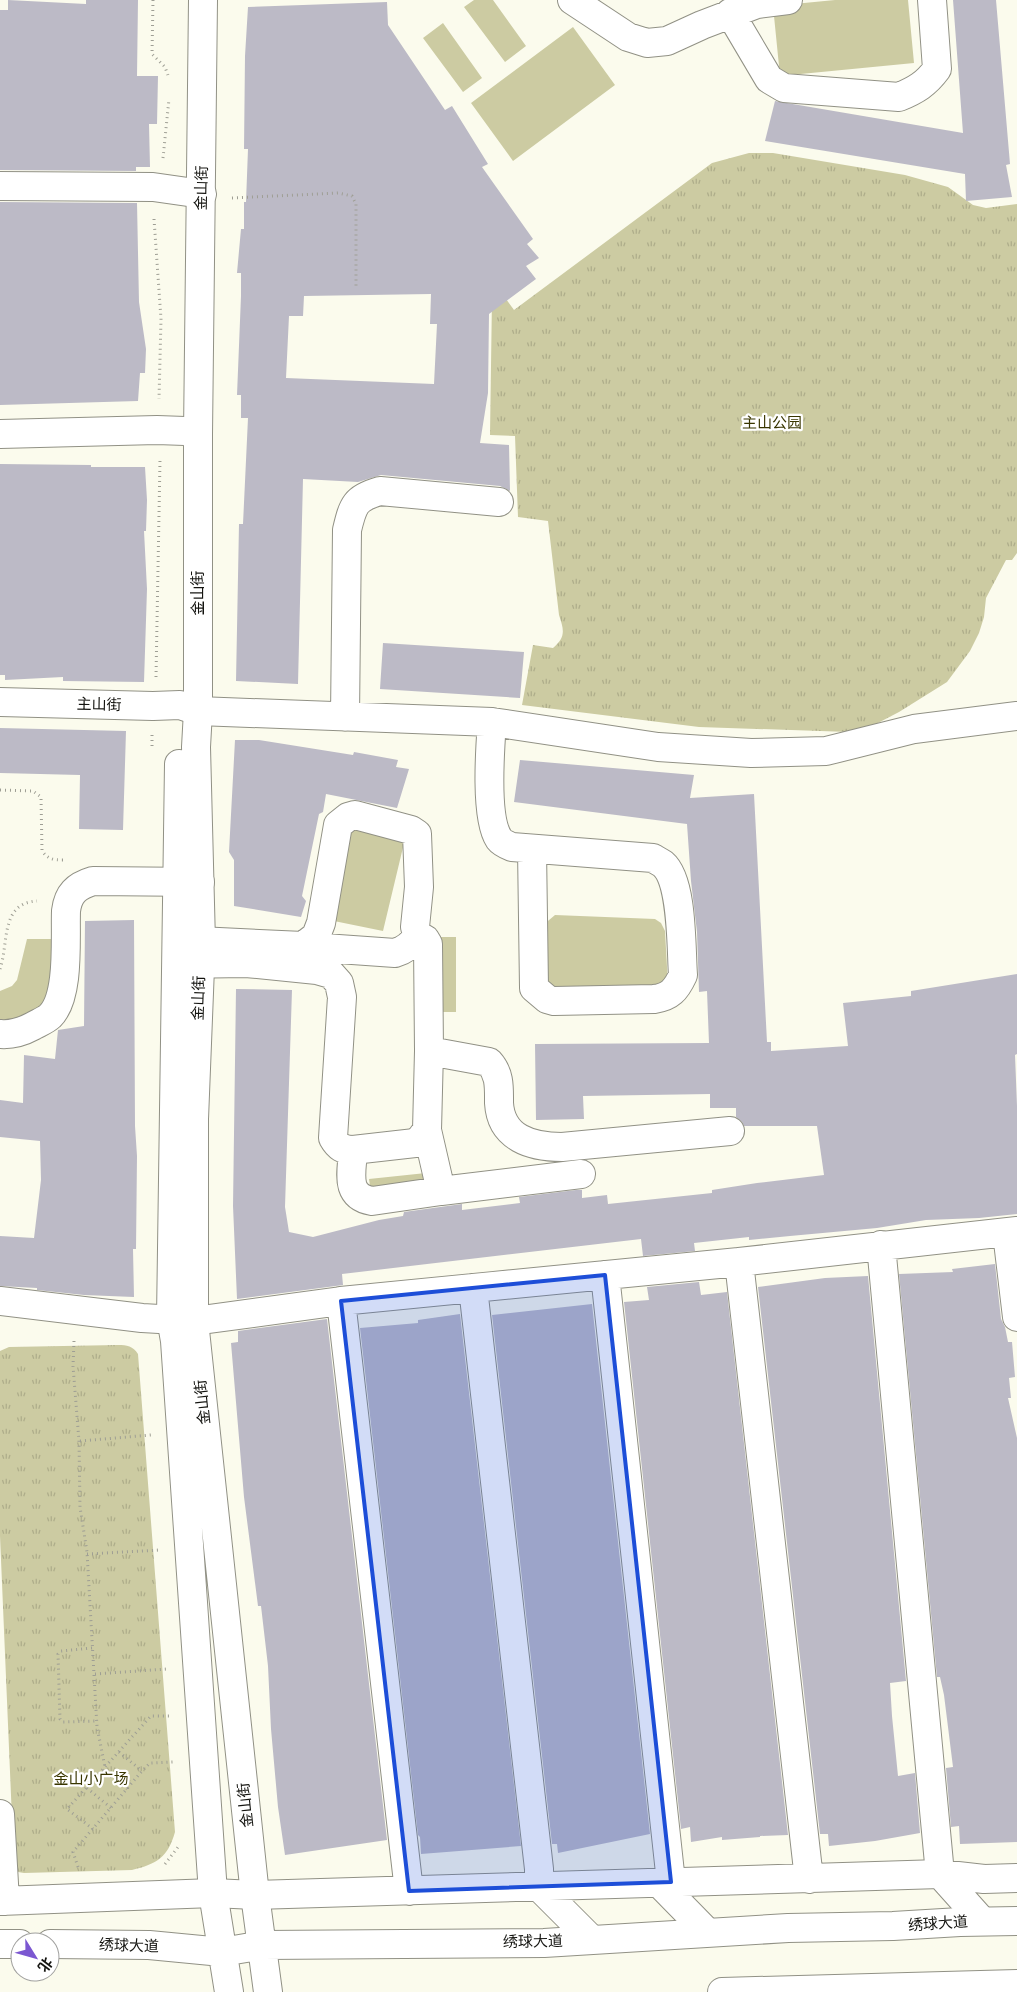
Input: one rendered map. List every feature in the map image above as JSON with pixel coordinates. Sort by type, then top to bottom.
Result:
[{"type":"street","name":"金山街","points":[[185,0],[205,195]]},
{"type":"street","name":"金山街","points":[[203,0],[205,195],[191,433],[189,708],[196,747],[188,882],[188,953],[194,1119],[184,1330],[213,1893],[229,1992]]},
{"type":"street","points":[[572,0],[628,37],[647,43],[667,40],[730,13],[757,4],[788,0]]},
{"type":"street","points":[[730,13],[769,79],[784,88],[899,97],[917,90],[936,70],[932,0]]},
{"type":"street","points":[[0,186],[153,187],[205,195]]},
{"type":"street","points":[[0,434],[157,430],[191,433]]},
{"type":"street","points":[[345,717],[347,530],[352,509],[364,496],[380,491],[499,502]]},
{"type":"street","name":"主山街","points":[[0,702],[153,706],[345,717],[492,722],[658,747],[751,753],[826,751],[914,729],[1017,716]]},
{"type":"street","points":[[492,722],[490,759],[492,815],[494,830],[500,842],[512,847],[653,858],[664,865],[671,875],[677,890],[683,975],[670,995],[654,999],[554,1001],[540,994],[534,988],[532,849]]},
{"type":"street","points":[[188,953],[303,946],[310,942],[316,936],[320,923],[338,826],[348,817],[355,815],[411,830],[417,834],[419,887],[415,927],[418,936],[425,939],[428,944],[429,1051],[427,1130],[441,1191]]},
{"type":"street","points":[[0,1034],[10,1035],[26,1030],[50,1016],[58,1004],[63,990],[68,899],[81,884],[93,881],[188,882]]},
{"type":"street","points":[[310,942],[324,948],[395,953],[407,948],[418,936]]},
{"type":"street","points":[[188,953],[246,963],[317,970],[331,974],[339,983],[342,997],[333,1138],[336,1144],[343,1150],[353,1150],[415,1143],[427,1130]]},
{"type":"street","points":[[429,1051],[489,1062],[496,1069],[502,1121],[522,1140],[535,1145],[562,1147],[730,1131]]},
{"type":"street","points":[[353,1150],[351,1181],[353,1190],[357,1196],[364,1200],[372,1201],[581,1174]]},
{"type":"street","points":[[0,1316],[142,1334],[184,1330],[341,1301],[739,1262],[1012,1232],[1017,1317]]},
{"type":"street","points":[[881,1245],[940,1874],[982,1921]]},
{"type":"street","points":[[739,1262],[809,1879]]},
{"type":"street","points":[[604,1275],[665,1882],[707,1932]]},
{"type":"street","points":[[473,1288],[539,1869],[539,1887],[591,1940]]},
{"type":"street","points":[[0,1301],[142,1318],[184,1330]]},
{"type":"street","points":[[341,1301],[409,1891]]},
{"type":"street","name":"金山街","points":[[184,1330],[268,1992]]},
{"type":"street","points":[[0,1814],[3,1901],[213,1893],[255,1895],[409,1891],[940,1874],[984,1879],[1017,1878]]},
{"type":"street","name":"绣球大道","points":[[60,1944],[149,1945],[222,1952],[263,1945],[544,1943],[788,1928],[1017,1921]]},
{"type":"street","points":[[722,1992],[1017,1984]]},
{"type":"path","points":[[153,0],[152,54],[165,67],[169,76],[169,84]]},
{"type":"path","points":[[153,706],[156,685],[161,469],[157,430],[161,319],[153,187],[154,179],[162,168],[170,92]]},
{"type":"path","points":[[205,195],[338,193],[352,196],[356,204],[356,289]]},
{"type":"path","points":[[0,790],[34,791],[41,797],[42,851],[46,857],[54,860],[64,860]]},
{"type":"path","points":[[74,1326],[73,1366],[80,1441],[80,1507],[87,1554],[97,1721],[104,1769],[127,1789]]},
{"type":"path","points":[[150,1426],[152,1445]]},
{"type":"path","points":[[80,1441],[151,1435]]},
{"type":"path","points":[[87,1554],[161,1550],[162,1559]]},
{"type":"path","points":[[92,1648],[61,1651],[58,1654],[60,1719],[63,1722],[97,1721]]},
{"type":"path","points":[[95,1674],[170,1668]]},
{"type":"path","points":[[93,1828],[67,1809],[151,1716],[175,1716],[174,1707]]},
{"type":"path","points":[[119,1752],[142,1771]]},
{"type":"path","points":[[79,1869],[73,1852],[142,1771],[150,1763],[178,1762]]},
{"type":"path","points":[[87,1788],[111,1808]]},
{"type":"path","points":[[160,1868],[180,1844]]},
{"type":"highlighted area","points":[[605,1275],[671,1882],[409,1891],[341,1301]]},
{"type":"green space","points":[[474,0],[493,0],[526,46],[505,62],[464,7]]},
{"type":"green space","points":[[835,0],[908,0],[914,63],[780,76],[773,6]]},
{"type":"green space","points":[[443,23],[482,78],[463,92],[423,38]]},
{"type":"green space","points":[[573,27],[615,85],[513,161],[471,103]]},
{"type":"green space","name":"主山公园","points":[[749,153],[773,153],[905,175],[948,187],[973,205],[986,208],[1017,204],[1017,553],[1012,560],[1006,560],[986,598],[984,617],[979,633],[970,651],[947,682],[876,724],[849,732],[699,727],[522,705],[533,645],[553,648],[562,637],[563,629],[559,615],[548,521],[518,517],[515,436],[490,435],[492,297],[498,288],[514,310],[712,163]]},
{"type":"green space","points":[[351,828],[405,839],[383,931],[334,921]]},
{"type":"green space","points":[[555,915],[655,919],[661,923],[665,931],[668,985],[548,993],[542,926]]},
{"type":"green space","points":[[438,937],[456,937],[456,1012],[438,1012]]},
{"type":"green space","points":[[27,939],[52,939],[57,942],[51,998],[29,1018],[0,1025],[0,991],[12,986],[17,980]]},
{"type":"green space","points":[[426,1173],[428,1186],[371,1193],[369,1179]]},
{"type":"green space","name":"金山小广场","points":[[130,1346],[138,1354],[175,1832],[169,1848],[160,1858],[148,1865],[132,1870],[18,1872],[14,1866],[0,1536],[0,1351],[9,1347]]},
{"type":"building","points":[[8,0],[86,4],[86,0],[138,0],[137,76],[158,76],[157,124],[149,124],[150,167],[136,167],[136,171],[0,170],[0,10],[8,10]]},
{"type":"building","points":[[953,0],[996,0],[1010,164],[1006,165],[1012,197],[966,201],[965,174],[765,141],[775,101],[963,133]]},
{"type":"building","points":[[387,2],[388,25],[445,110],[452,106],[488,164],[482,167],[533,239],[527,244],[539,258],[526,266],[536,279],[489,314],[488,393],[480,443],[509,445],[510,491],[500,486],[381,475],[358,482],[303,479],[298,684],[236,681],[239,524],[243,524],[248,418],[241,418],[241,395],[237,395],[241,273],[237,273],[241,229],[244,229],[244,202],[246,202],[248,149],[244,149],[245,56],[248,7]],"holes":[[[431,294],[430,324],[437,324],[434,384],[286,378],[289,316],[303,316],[304,296]]]},
{"type":"building","points":[[0,202],[137,203],[139,302],[146,349],[145,373],[140,373],[138,401],[0,405]]},
{"type":"building","points":[[0,464],[145,467],[147,500],[146,531],[144,531],[147,589],[144,682],[63,681],[63,677],[5,680],[5,675],[0,675]]},
{"type":"building","points":[[383,643],[524,652],[520,698],[380,689]]},
{"type":"building","points":[[0,728],[126,731],[123,830],[79,829],[80,775],[0,773]]},
{"type":"building","points":[[235,740],[259,740],[353,755],[354,752],[398,760],[396,767],[409,769],[397,808],[326,794],[323,812],[319,814],[302,896],[306,901],[301,917],[234,906],[234,860],[229,852]]},
{"type":"building","points":[[520,760],[694,775],[690,798],[754,794],[767,1042],[771,1042],[771,1051],[848,1046],[843,1003],[911,996],[911,991],[1017,974],[1017,1054],[1015,1055],[1017,1214],[926,1220],[877,1228],[749,1240],[749,1237],[694,1243],[695,1251],[643,1256],[641,1239],[342,1274],[343,1285],[237,1299],[233,1206],[236,989],[292,990],[285,1207],[289,1232],[313,1237],[379,1220],[403,1216],[404,1212],[462,1204],[462,1210],[520,1203],[519,1197],[576,1190],[582,1190],[582,1198],[607,1195],[608,1204],[712,1193],[712,1190],[824,1175],[817,1126],[744,1126],[736,1117],[736,1108],[710,1108],[710,1094],[583,1096],[584,1119],[536,1120],[535,1044],[709,1043],[707,991],[699,992],[697,932],[687,824],[514,802]]},
{"type":"building","points":[[134,920],[135,1126],[137,1156],[136,1249],[133,1249],[134,1297],[84,1295],[37,1290],[37,1288],[0,1286],[0,1236],[34,1238],[41,1180],[40,1141],[0,1137],[0,1100],[23,1103],[24,1055],[55,1059],[58,1030],[84,1026],[85,921]]},
{"type":"building","points":[[995,1264],[1001,1319],[1008,1342],[1012,1342],[1015,1377],[1009,1378],[1011,1398],[1008,1398],[1017,1438],[1017,1842],[960,1844],[959,1826],[951,1827],[946,1768],[953,1767],[944,1695],[940,1677],[937,1677],[899,1274],[953,1272],[952,1269]]},
{"type":"building","points":[[868,1276],[906,1681],[890,1683],[892,1716],[898,1776],[915,1773],[920,1833],[875,1841],[829,1846],[828,1834],[820,1834],[758,1287],[825,1278]]},
{"type":"building","points":[[699,1282],[701,1295],[727,1292],[788,1835],[722,1840],[722,1837],[691,1842],[690,1827],[681,1829],[624,1302],[649,1300],[647,1287]]},
{"type":"building","points":[[592,1304],[650,1834],[558,1853],[557,1844],[552,1844],[492,1315]]},
{"type":"building","points":[[460,1314],[521,1846],[421,1854],[360,1328],[418,1323],[418,1320]]},
{"type":"building","points":[[327,1319],[387,1840],[285,1855],[278,1807],[268,1666],[261,1606],[258,1606],[244,1497],[231,1343],[238,1342],[238,1331]]}]
